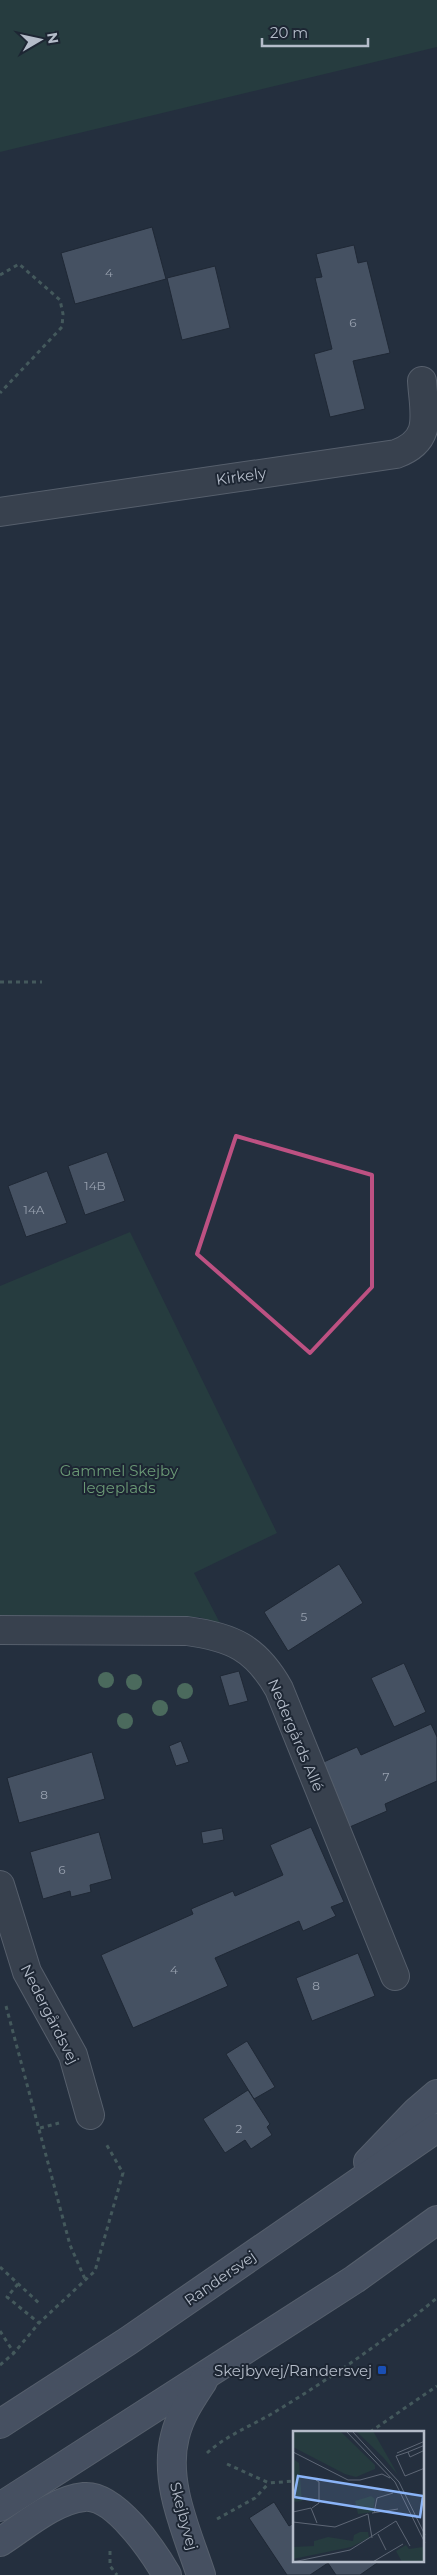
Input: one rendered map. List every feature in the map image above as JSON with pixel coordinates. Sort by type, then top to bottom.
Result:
[{"type":"main road","points":[[329,2202],[416,2112],[437,2094]]},
{"type":"main road","name":"Randersvej","points":[[0,2424],[128,2342],[437,2128]]},
{"type":"main road","points":[[0,2507],[355,2280],[437,2220]]},
{"type":"main road","name":"Skejbyvej","points":[[201,2575],[177,2500],[172,2469],[175,2436],[185,2408],[206,2375]]},
{"type":"main road","points":[[0,2542],[57,2506],[84,2497],[104,2501],[134,2529],[155,2553],[167,2575]]},
{"type":"street","name":"Kirkely","points":[[0,512],[396,454],[411,448],[421,437],[425,423],[422,381]]},
{"type":"street","name":"Nedergårds Allé","points":[[0,1630],[187,1631],[211,1634],[235,1643],[257,1657],[279,1689],[395,1976]]},
{"type":"street","name":"Nedergårdsvej","points":[[0,1886],[27,1972],[73,2055],[90,2115]]},
{"type":"path","points":[[0,275],[19,264],[60,300],[63,314],[62,327],[0,393]]},
{"type":"path","points":[[0,982],[42,982]]},
{"type":"path","points":[[5,2001],[70,2245],[85,2279]]},
{"type":"path","points":[[0,2365],[14,2353],[39,2323],[95,2271],[123,2173],[90,2115],[40,2128]]},
{"type":"path","points":[[0,2267],[40,2304]]},
{"type":"path","points":[[18,2284],[7,2298],[39,2323]]},
{"type":"path","points":[[204,2455],[219,2442],[277,2411],[384,2341],[437,2298]]},
{"type":"path","points":[[0,2331],[14,2353]]},
{"type":"path","points":[[371,2431],[437,2386]]},
{"type":"path","points":[[227,2464],[269,2483],[293,2481]]},
{"type":"path","points":[[218,2518],[255,2498],[269,2483]]},
{"type":"path","points":[[110,2547],[110,2566],[117,2575]]},
{"type":"highlighted area","points":[[236,1136],[372,1175],[372,1287],[310,1353],[197,1254]]},
{"type":"green space","points":[[0,0],[437,0],[437,47],[0,152]]},
{"type":"green space","name":"Gammel Skejby legeplads","points":[[130,1232],[277,1533],[194,1573],[221,1625],[199,1617],[0,1620],[0,1286]]},
{"type":"building","points":[[152,227],[166,279],[75,304],[61,253]]},
{"type":"building","points":[[354,245],[358,263],[367,261],[390,353],[353,361],[365,409],[330,417],[314,354],[332,349],[315,278],[322,277],[316,254]]},
{"type":"building","points":[[215,266],[230,328],[182,340],[167,278]]},
{"type":"building","points":[[107,1152],[125,1201],[85,1215],[68,1166]]},
{"type":"building","points":[[47,1171],[67,1223],[26,1237],[8,1186]]},
{"type":"building","points":[[339,1564],[363,1603],[288,1651],[264,1612]]},
{"type":"building","points":[[404,1663],[426,1712],[394,1727],[371,1678]]},
{"type":"building","points":[[239,1671],[248,1701],[229,1706],[220,1676]]},
{"type":"building","points":[[431,1724],[437,1737],[437,1781],[385,1804],[387,1811],[345,1829],[317,1765],[357,1747],[361,1755]]},
{"type":"building","points":[[181,1741],[189,1762],[176,1766],[169,1746]]},
{"type":"building","points":[[92,1752],[105,1799],[19,1823],[7,1778]]},
{"type":"building","points":[[311,1827],[344,1902],[331,1907],[336,1916],[303,1931],[299,1921],[215,1958],[228,1986],[133,2028],[101,1955],[193,1914],[191,1909],[233,1891],[235,1896],[283,1875],[270,1845]]},
{"type":"building","points":[[222,1828],[224,1840],[203,1844],[201,1832]]},
{"type":"building","points":[[99,1832],[112,1879],[90,1885],[91,1892],[71,1897],[70,1891],[43,1899],[30,1852]]},
{"type":"building","points":[[358,1953],[375,1996],[312,2021],[296,1978]]},
{"type":"building","points":[[247,2041],[275,2087],[254,2099],[226,2054]]},
{"type":"building","points":[[248,2090],[270,2124],[267,2127],[272,2135],[251,2149],[245,2140],[225,2153],[203,2119]]},
{"type":"building","points":[[274,2502],[289,2526],[293,2524],[293,2562],[379,2562],[360,2575],[336,2575],[328,2563],[310,2575],[287,2575],[249,2518]]},
{"type":"place","name":"Skejbyvej/Randersvej","points":[[382,2370]]}]
